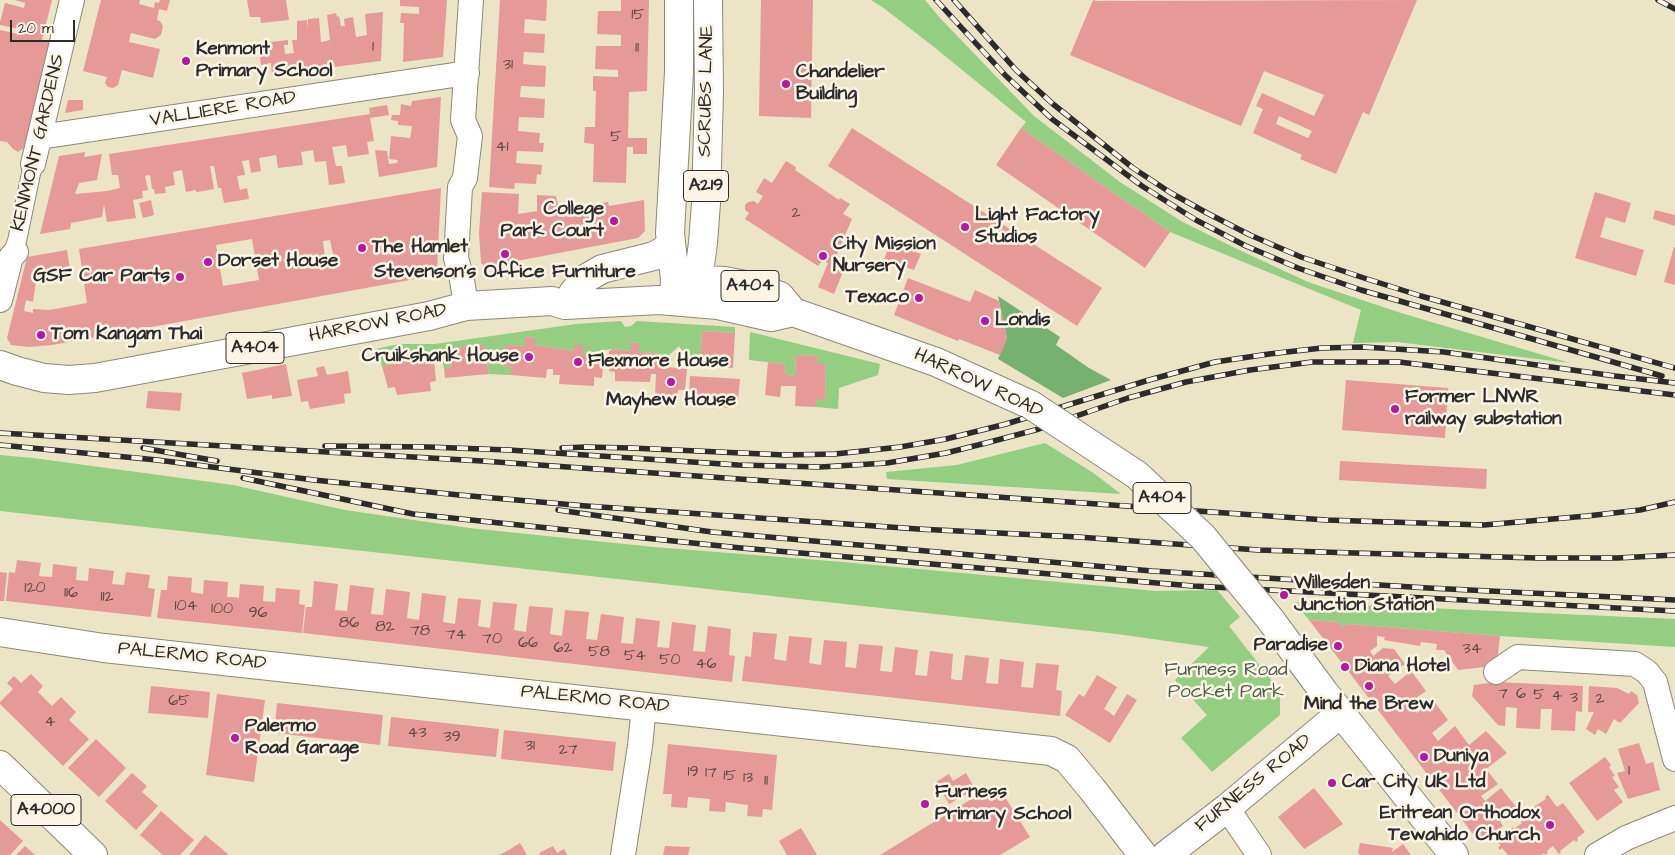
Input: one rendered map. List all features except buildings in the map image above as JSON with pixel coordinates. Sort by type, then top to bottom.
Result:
[{"type":"main road","name":"SCRUBS LANE","points":[[680,0],[679,72],[670,234],[671,244],[686,290]]},
{"type":"main road","name":"SCRUBS LANE","points":[[686,290],[706,203],[709,92],[708,0]]},
{"type":"main road","points":[[562,297],[585,279],[602,269],[654,256],[671,244]]},
{"type":"main road","name":"HARROW ROAD","points":[[0,365],[17,372],[44,378],[69,380],[95,378],[429,316],[466,306],[562,297],[565,305],[659,300],[686,290],[724,280],[751,286],[780,296],[793,312],[936,362],[1031,405],[1137,475],[1203,537],[1270,619],[1341,713]]},
{"type":"main road","name":"PALERMO ROAD","points":[[2,632],[113,649],[1051,751],[1067,759],[1142,855]]},
{"type":"main road","name":"FURNESS ROAD","points":[[1166,855],[1228,808],[1341,713]]},
{"type":"main road","name":"A404","points":[[1341,713],[1454,855]]},
{"type":"main road","name":"A4000","points":[[0,765],[89,854]]},
{"type":"street","name":"KENMONT GARDENS","points":[[0,300],[17,241],[33,164],[72,0]]},
{"type":"street","points":[[466,306],[456,258],[460,187],[465,178],[470,136],[463,120],[471,0]]},
{"type":"street","name":"VALLIERE ROAD","points":[[40,137],[466,73]]},
{"type":"street","points":[[1496,672],[1518,657],[1635,664],[1647,672],[1655,682],[1675,759]]},
{"type":"street","points":[[623,855],[640,746],[644,706]]},
{"type":"street","points":[[1228,808],[1258,855]]},
{"type":"street","points":[[1597,855],[1626,838],[1675,818]]},
{"type":"green space","points":[[871,0],[925,0],[1034,116],[1120,182],[1181,221],[1308,282],[1401,313],[1570,363],[1397,342],[1353,343],[1361,310],[1170,232],[1021,128],[1026,122],[934,47]]},
{"type":"green space","points":[[998,296],[1060,337],[1056,345],[1089,368],[1111,380],[1063,398],[998,359],[1007,338]]},
{"type":"green space","points":[[621,321],[625,327],[631,326],[637,321],[735,327],[735,333],[702,331],[700,365],[690,364],[679,346],[666,358],[659,353],[639,352],[639,343],[631,342],[631,351],[613,349],[604,350],[604,356],[583,355],[583,345],[574,345],[574,351],[535,345],[535,338],[526,336],[525,346],[505,345],[503,366],[511,367],[511,375],[489,374],[483,344],[449,349],[452,367],[444,368],[442,359],[415,362],[412,354],[403,355],[405,363],[382,366],[375,349],[399,344],[435,344],[576,324]]},
{"type":"green space","points":[[750,332],[880,364],[878,375],[839,388],[838,409],[816,407],[816,399],[825,399],[826,365],[817,364],[817,356],[796,355],[795,376],[786,375],[784,364],[749,360]]},
{"type":"green space","points":[[1045,443],[1092,472],[1121,494],[887,479],[886,472],[957,465]]},
{"type":"green space","name":"Furness Road Pocket Park","points":[[0,455],[233,485],[345,510],[469,528],[654,547],[843,562],[1156,591],[1217,590],[1240,617],[1229,626],[1280,691],[1280,715],[1212,772],[1181,738],[1207,715],[1175,680],[1209,647],[1117,634],[0,511]]},
{"type":"green space","points":[[1294,602],[1675,619],[1675,647],[1347,624],[1342,627],[1338,622],[1309,620]]},
{"type":"railway","points":[[936,0],[1006,76],[1052,119],[1142,186],[1196,220],[1246,246],[1298,268],[1361,290],[1662,376]]},
{"type":"railway","points":[[954,0],[1016,70],[1053,104],[1133,168],[1171,193],[1250,235],[1301,257],[1421,296],[1675,368]]},
{"type":"railway","points":[[1658,0],[1675,9]]},
{"type":"railway","points":[[562,448],[631,448],[785,455],[835,454],[900,447],[946,439],[1006,424],[1149,380],[1215,362],[1322,348],[1363,347],[1444,352],[1675,383]]},
{"type":"railway","points":[[325,446],[509,450],[738,465],[820,467],[887,463],[946,453],[1039,429],[1128,398],[1186,382],[1250,370],[1312,362],[1399,362],[1675,395]]},
{"type":"railway","points":[[0,433],[482,461],[1326,520],[1484,525],[1640,510],[1675,502]]},
{"type":"railway","points":[[0,445],[157,460],[314,480],[459,495],[586,506],[918,529],[1078,537],[1258,550],[1538,558],[1617,558],[1675,555]]},
{"type":"railway","points":[[143,448],[217,461]]},
{"type":"railway","points":[[243,478],[413,514],[741,548],[1193,586],[1675,611]]},
{"type":"railway","points":[[558,510],[712,532],[1152,571],[1428,588],[1675,600]]},
{"type":"place","name":"Kenmont Primary School","points":[[186,61]]},
{"type":"place","name":"Chandelier Building","points":[[786,84]]},
{"type":"place","name":"College Park Court","points":[[614,221]]},
{"type":"place","name":"Light Factory Studios","points":[[965,227]]},
{"type":"place","name":"The Hamlet","points":[[362,248]]},
{"type":"place","name":"Stevenson's Office Furniture","points":[[505,254]]},
{"type":"place","name":"City Mission Nursery","points":[[823,256]]},
{"type":"place","name":"Dorset House","points":[[208,262]]},
{"type":"place","name":"GSF Car Parts","points":[[180,277]]},
{"type":"place","name":"Texaco","points":[[919,298]]},
{"type":"place","name":"Londis","points":[[985,321]]},
{"type":"place","name":"Tom Kangam Thai","points":[[41,335]]},
{"type":"place","name":"Cruikshank House","points":[[529,357]]},
{"type":"place","name":"Flexmore House","points":[[578,362]]},
{"type":"place","name":"Mayhew House","points":[[671,382]]},
{"type":"place","name":"Former LNWR railway substation","points":[[1395,409]]},
{"type":"place","name":"Willesden Junction Station","points":[[1284,595]]},
{"type":"place","name":"Paradise","points":[[1338,646]]},
{"type":"place","name":"Diana Hotel","points":[[1345,667]]},
{"type":"place","name":"Mind the Brew","points":[[1369,686]]},
{"type":"place","name":"Palermo Road Garage","points":[[235,738]]},
{"type":"place","name":"Duniya","points":[[1424,757]]},
{"type":"place","name":"Car City UK Ltd","points":[[1332,783]]},
{"type":"place","name":"Furness Primary School","points":[[925,804]]},
{"type":"place","name":"Eritrean Orthodox Tewahido Church","points":[[1550,825]]}]
